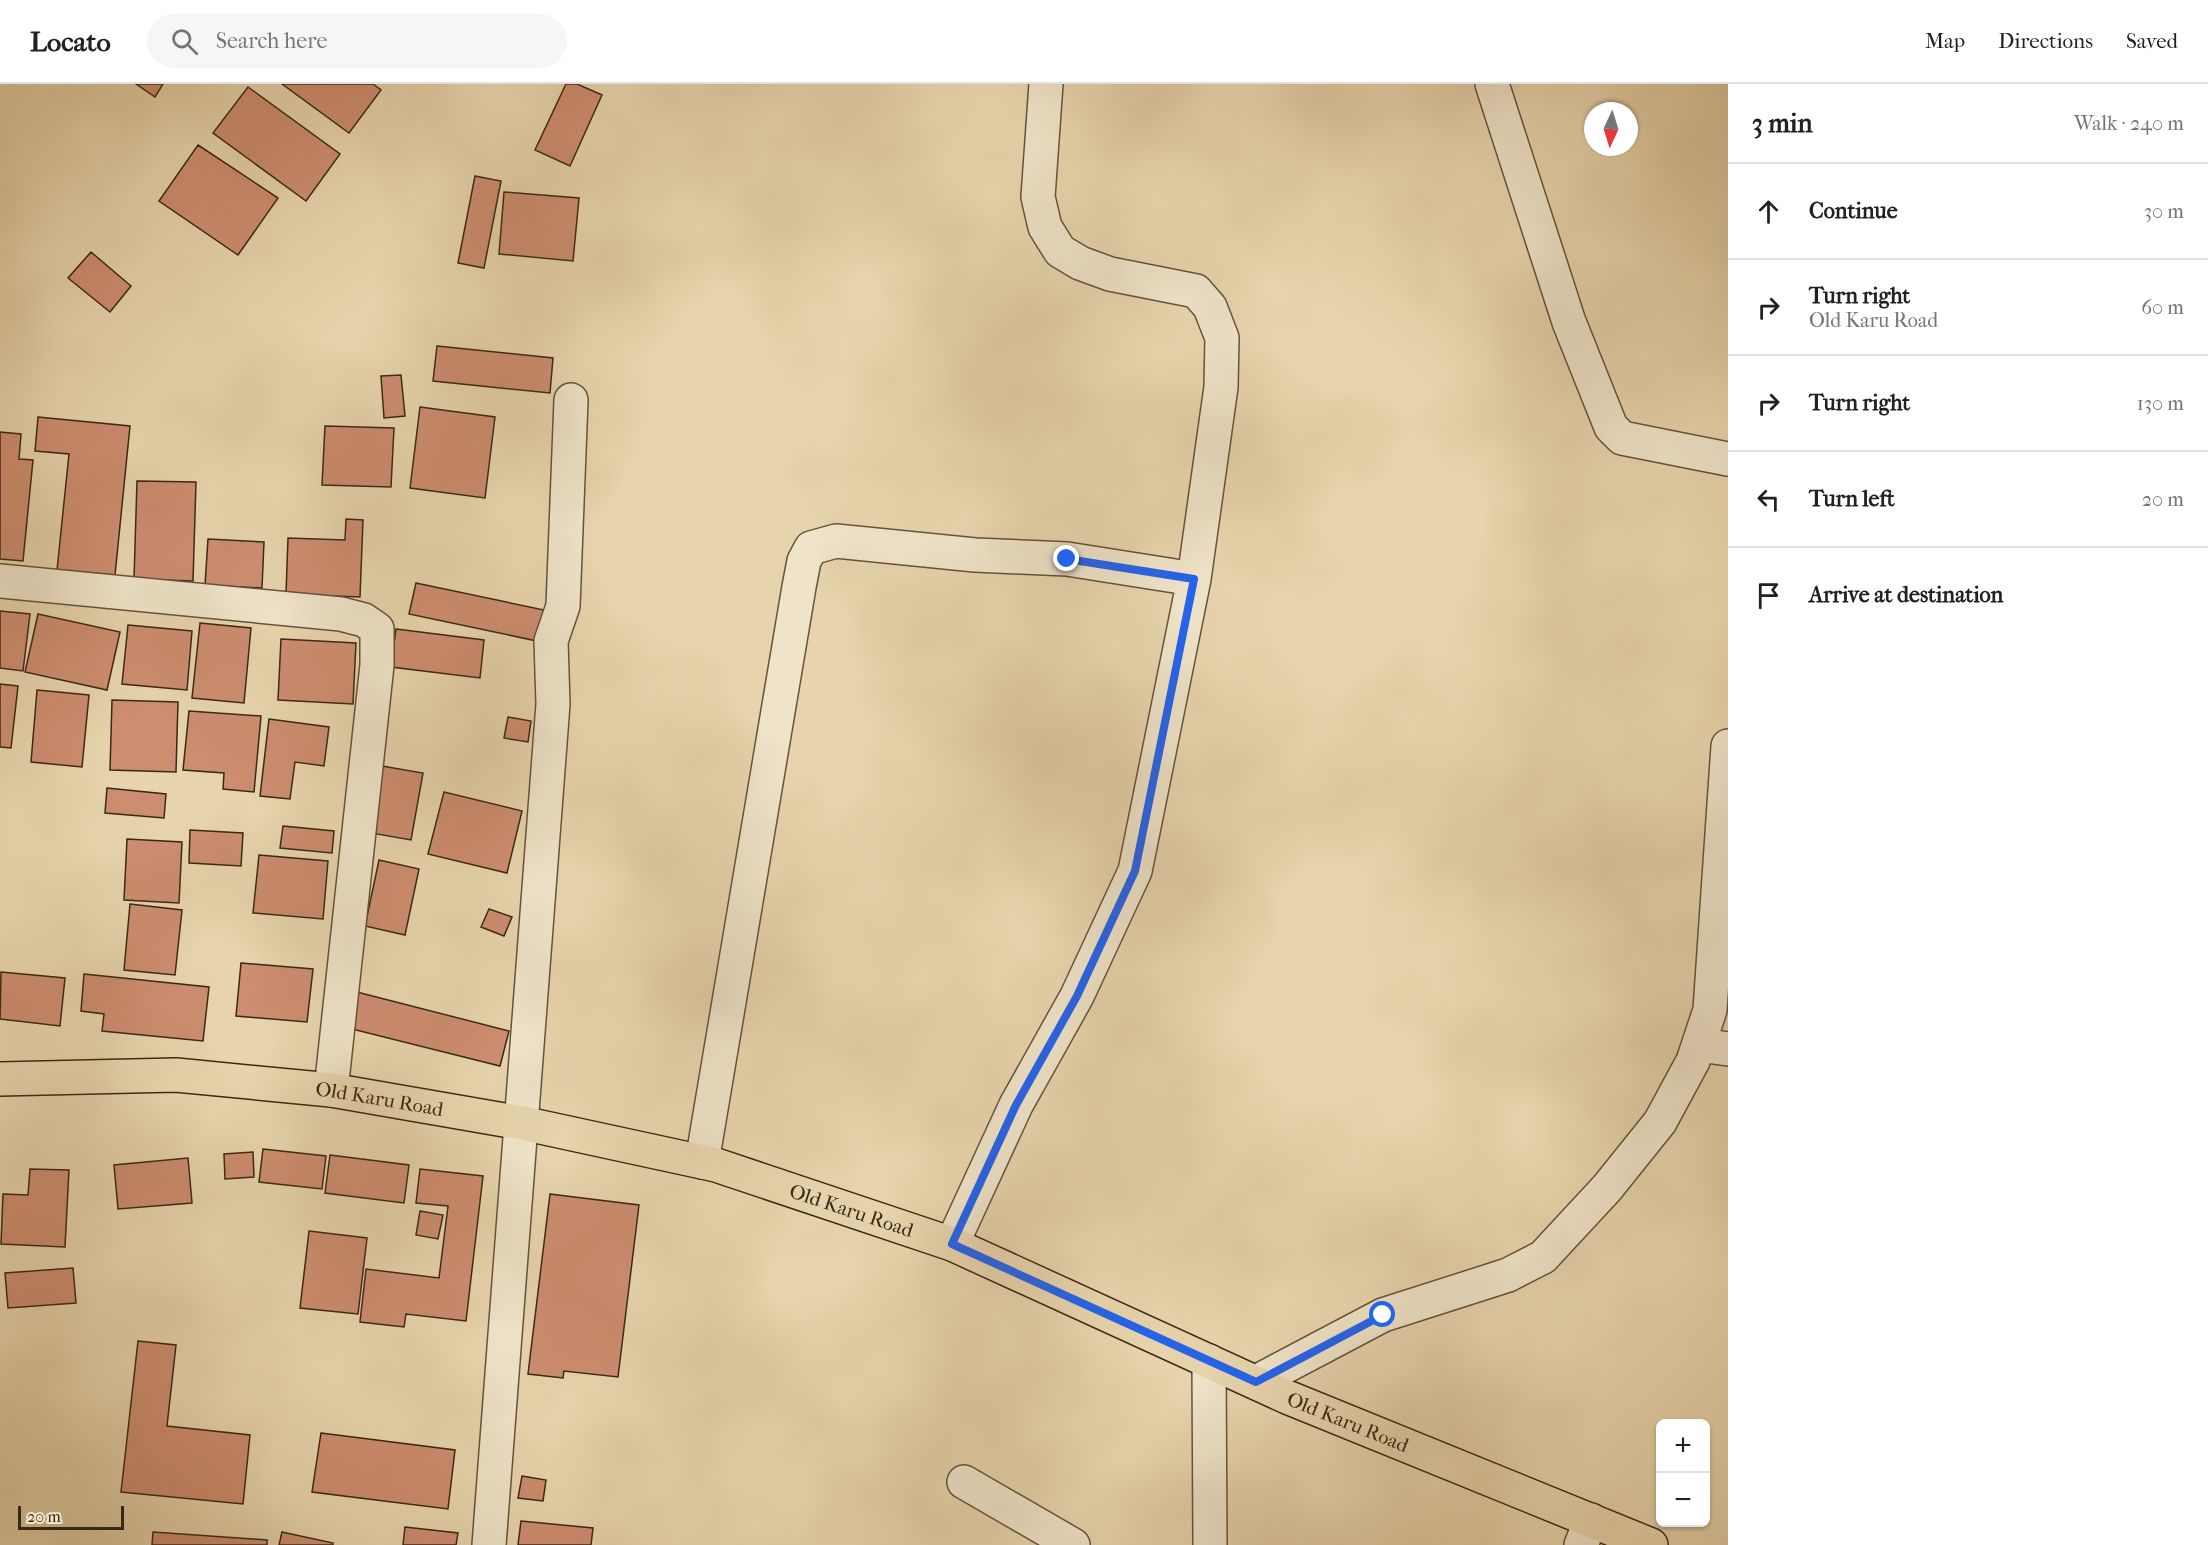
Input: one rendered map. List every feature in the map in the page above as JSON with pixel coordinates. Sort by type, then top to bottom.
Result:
[{"type":"main road","name":"Old Karu Road","points":[[0,1078],[176,1075],[331,1090],[522,1123],[702,1162],[952,1244],[1586,1533],[1651,1545]]},
{"type":"street","points":[[952,1244],[1016,1105],[1077,996],[1135,871],[1194,579],[1221,387],[1222,338],[1210,307],[1196,291],[1110,273],[1080,263],[1060,251],[1045,227],[1038,198],[1046,84]]},
{"type":"street","points":[[1492,84],[1569,322],[1611,428],[1622,438],[1728,459]]},
{"type":"street","points":[[489,1545],[553,704],[551,641],[563,606],[571,400]]},
{"type":"street","points":[[702,1162],[799,587],[804,561],[811,548],[836,541],[975,555],[1067,559],[1194,579]]},
{"type":"street","points":[[0,581],[341,614],[364,620],[377,629],[377,665],[331,1090]]},
{"type":"street","points":[[1256,1382],[1383,1315],[1508,1275],[1543,1257],[1607,1188],[1660,1122],[1713,1047],[1710,1010],[1728,746]]},
{"type":"street","points":[[1209,1361],[1210,1545]]},
{"type":"street","points":[[964,1482],[1073,1545]]},
{"type":"building","points":[[136,84],[163,84],[155,97]]},
{"type":"building","points":[[282,84],[373,84],[381,90],[349,133]]},
{"type":"building","points":[[566,84],[577,84],[602,95],[570,166],[535,150]]},
{"type":"building","points":[[248,87],[340,154],[306,201],[213,133]]},
{"type":"building","points":[[198,145],[278,198],[238,255],[159,201]]},
{"type":"building","points":[[475,176],[501,181],[484,268],[458,263]]},
{"type":"building","points":[[504,192],[579,198],[573,261],[499,254]]},
{"type":"building","points":[[91,252],[131,286],[110,312],[68,278]]},
{"type":"building","points":[[437,346],[553,358],[550,393],[433,381]]},
{"type":"building","points":[[401,375],[405,416],[384,418],[381,376]]},
{"type":"building","points":[[420,407],[495,417],[485,498],[410,488]]},
{"type":"building","points":[[38,417],[130,426],[115,575],[57,570],[69,454],[35,451]]},
{"type":"building","points":[[325,426],[394,428],[391,487],[322,485]]},
{"type":"building","points":[[0,432],[21,434],[19,459],[33,460],[23,561],[0,559]]},
{"type":"building","points":[[137,481],[196,482],[193,581],[134,579]]},
{"type":"building","points":[[346,519],[363,520],[360,597],[286,594],[288,538],[345,540]]},
{"type":"building","points":[[208,539],[264,542],[262,588],[205,585]]},
{"type":"building","points":[[416,583],[544,610],[537,641],[409,614]]},
{"type":"building","points":[[0,611],[30,614],[23,671],[0,668]]},
{"type":"building","points":[[38,614],[120,632],[107,690],[25,672]]},
{"type":"building","points":[[200,623],[251,628],[244,703],[192,698]]},
{"type":"building","points":[[128,625],[192,631],[187,690],[122,684]]},
{"type":"building","points":[[396,629],[484,640],[480,678],[391,667]]},
{"type":"building","points":[[281,639],[356,643],[353,704],[278,700]]},
{"type":"building","points":[[0,684],[18,686],[11,748],[0,747]]},
{"type":"building","points":[[37,690],[89,695],[82,767],[31,762]]},
{"type":"building","points":[[112,700],[178,702],[176,772],[110,770]]},
{"type":"building","points":[[189,711],[261,716],[254,792],[223,789],[224,773],[183,770]]},
{"type":"building","points":[[508,717],[531,721],[528,742],[504,738]]},
{"type":"building","points":[[269,719],[329,727],[324,766],[295,762],[290,799],[260,796]]},
{"type":"building","points":[[382,766],[423,773],[411,840],[371,833]]},
{"type":"building","points":[[107,788],[166,794],[164,818],[105,813]]},
{"type":"building","points":[[444,792],[522,811],[507,873],[428,854]]},
{"type":"building","points":[[283,826],[334,831],[332,853],[280,848]]},
{"type":"building","points":[[190,830],[243,833],[241,866],[189,863]]},
{"type":"building","points":[[127,839],[182,842],[179,903],[124,900]]},
{"type":"building","points":[[259,855],[328,861],[323,919],[253,913]]},
{"type":"building","points":[[379,860],[419,869],[405,935],[365,926]]},
{"type":"building","points":[[130,904],[182,910],[175,975],[124,970]]},
{"type":"building","points":[[489,909],[512,917],[504,936],[481,927]]},
{"type":"building","points":[[241,963],[313,969],[307,1022],[236,1016]]},
{"type":"building","points":[[1,972],[65,978],[60,1026],[0,1019]]},
{"type":"building","points":[[84,974],[209,987],[203,1041],[102,1031],[104,1014],[81,1011]]},
{"type":"building","points":[[349,990],[509,1031],[500,1066],[340,1026]]},
{"type":"building","points":[[263,1149],[326,1156],[322,1189],[259,1182]]},
{"type":"building","points":[[253,1152],[254,1177],[225,1179],[224,1154]]},
{"type":"building","points":[[330,1155],[409,1165],[404,1203],[325,1193]]},
{"type":"building","points":[[188,1158],[192,1203],[118,1209],[114,1165]]},
{"type":"building","points":[[30,1169],[69,1170],[65,1247],[1,1244],[3,1194],[28,1195]]},
{"type":"building","points":[[420,1169],[483,1176],[466,1321],[406,1314],[404,1327],[360,1322],[366,1269],[439,1278],[448,1206],[416,1203]]},
{"type":"building","points":[[550,1194],[639,1205],[618,1377],[564,1371],[563,1378],[528,1374]]},
{"type":"building","points":[[420,1211],[443,1215],[438,1239],[416,1235]]},
{"type":"building","points":[[309,1231],[367,1238],[358,1314],[300,1308]]},
{"type":"building","points":[[73,1268],[76,1303],[8,1308],[5,1273]]},
{"type":"building","points":[[138,1341],[176,1345],[167,1426],[250,1435],[243,1504],[121,1492]]},
{"type":"building","points":[[321,1433],[455,1450],[448,1509],[312,1492]]},
{"type":"building","points":[[522,1476],[546,1480],[543,1501],[518,1498]]},
{"type":"building","points":[[521,1521],[593,1528],[591,1545],[518,1545]]},
{"type":"building","points":[[405,1527],[458,1533],[456,1545],[403,1545]]},
{"type":"building","points":[[153,1532],[267,1540],[267,1545],[152,1545]]},
{"type":"building","points":[[282,1532],[333,1543],[333,1545],[279,1545]]},
{"type":"route","points":[[1067,559],[1194,579],[1135,871],[1077,996],[1016,1105],[952,1244],[1040,1286],[1256,1382],[1383,1315]]}]
